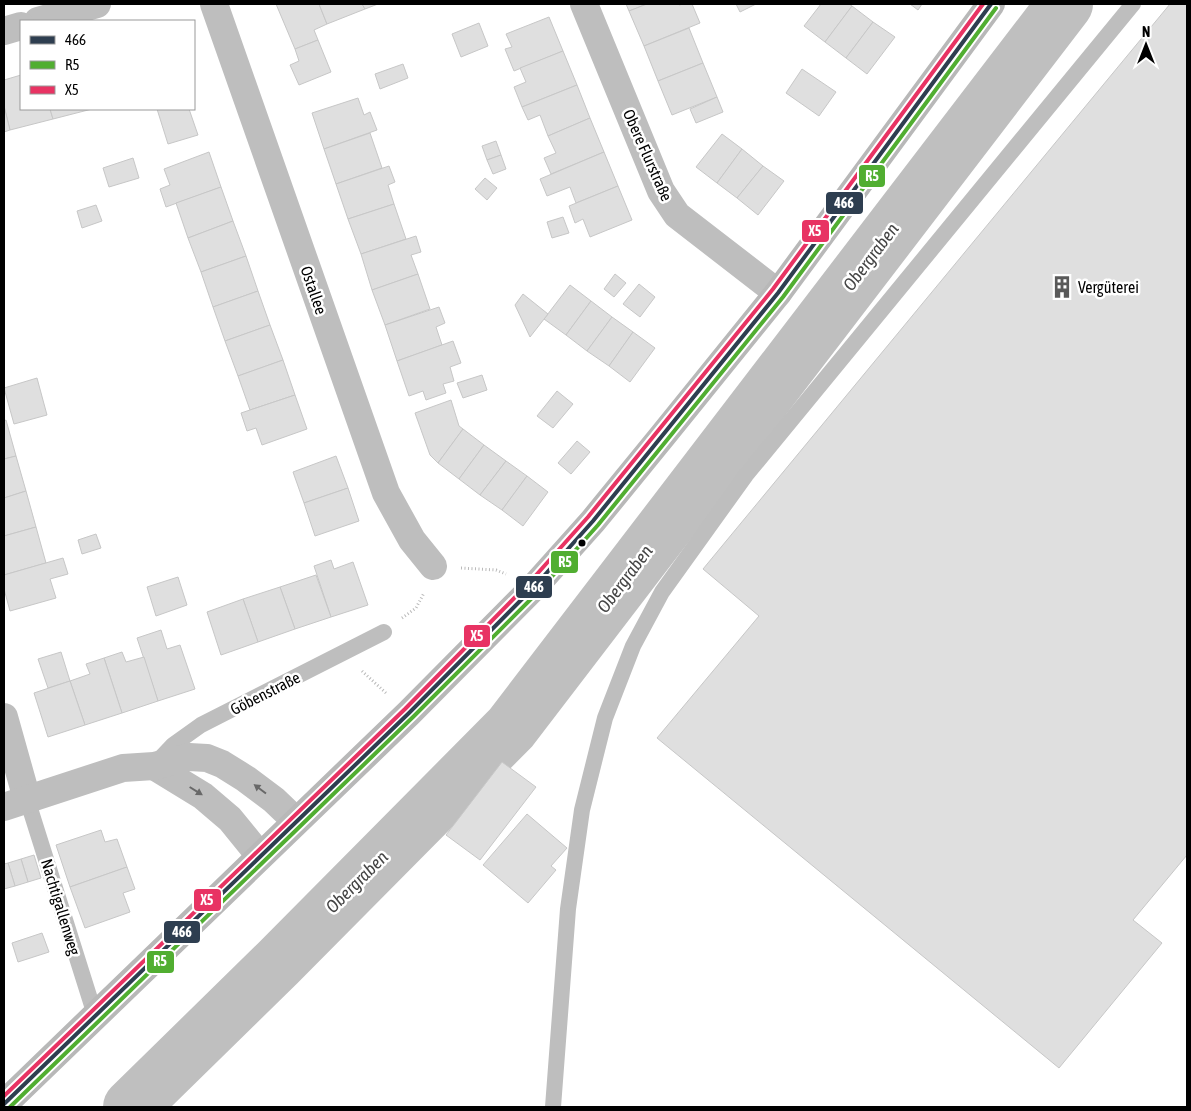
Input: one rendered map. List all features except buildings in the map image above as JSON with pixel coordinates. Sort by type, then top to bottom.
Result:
[{"type":"main road","points":[[4,1104],[409,713],[534,587],[610,499],[778,293],[991,4]]},
{"type":"street","points":[[41,20],[97,4]]},
{"type":"street","name":"Ostallee","points":[[214,4],[386,494],[412,540],[433,566]]},
{"type":"street","name":"Obere Flurstraße","points":[[584,4],[661,191],[677,215],[778,293]]},
{"type":"street","points":[[4,31],[20,26]]},
{"type":"street","points":[[4,717],[15,803],[123,768],[154,766],[189,757],[208,758],[246,778],[274,800],[296,821]]},
{"type":"street","points":[[154,766],[203,796],[230,819],[260,856]]},
{"type":"lane","points":[[553,1107],[568,909],[582,810],[605,718],[634,646],[662,592],[746,475],[1133,4]]},
{"type":"lane","name":"Göbenstraße","points":[[154,766],[173,744],[201,725],[384,632]]},
{"type":"lane","name":"Nachtigallenweg","points":[[15,803],[95,1016]]},
{"type":"path","points":[[384,632],[416,608],[427,588],[433,566],[496,570],[534,587]]},
{"type":"path","points":[[344,654],[409,713]]},
{"type":"waterway","name":"Obergraben","points":[[131,1107],[278,963],[511,728],[1065,4]]},
{"type":"transit line","name":"X5","points":[[4,1096],[405,709],[529,583],[588,517],[773,289],[983,4]]},
{"type":"transit line","name":"466","points":[[4,1104],[409,713],[534,587],[593,521],[778,293],[991,4]]},
{"type":"transit line","name":"R5","points":[[10,1107],[413,717],[539,591],[598,525],[783,297],[996,8]]},
{"type":"place","name":"Vergüterei","points":[[1062,287]]}]
